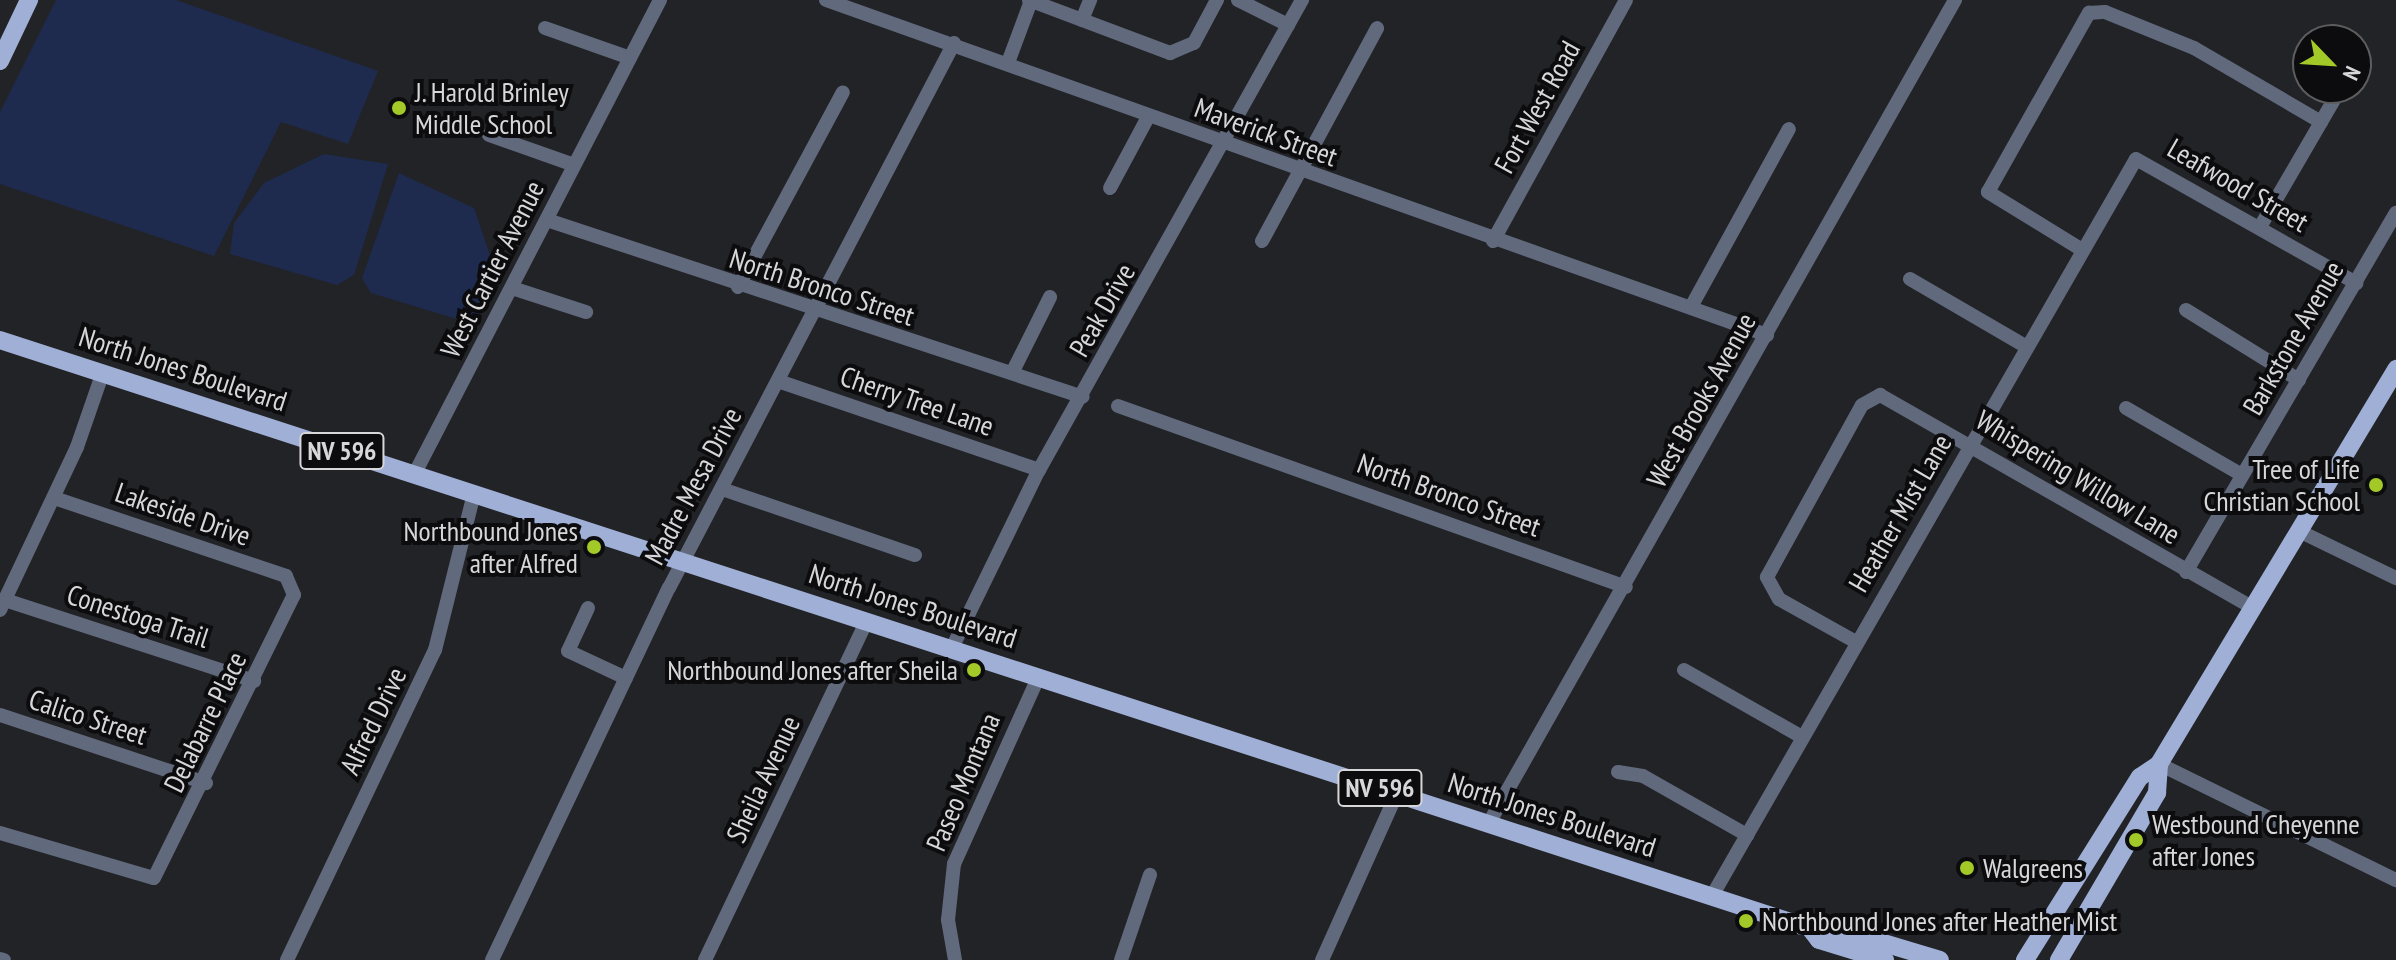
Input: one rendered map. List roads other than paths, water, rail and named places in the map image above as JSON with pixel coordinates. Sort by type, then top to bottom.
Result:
[{"type":"main road","points":[[0,61],[29,0]]},
{"type":"main road","name":"North Jones Boulevard","points":[[0,340],[1712,896],[1809,927],[1824,925],[1940,960]]},
{"type":"main road","points":[[2025,960],[2140,777],[2159,764],[2396,369]]},
{"type":"main road","points":[[2059,960],[2157,793],[2159,764]]},
{"type":"main road","name":"North Jones Boulevard","points":[[1809,927],[1819,940],[1885,960]]},
{"type":"street","name":"West Cartier Avenue","points":[[414,475],[660,0]]},
{"type":"street","name":"Maverick Street","points":[[826,0],[1009,60],[1148,117],[1298,173],[1767,335]]},
{"type":"street","points":[[1009,60],[1030,0],[1182,52],[1217,0]]},
{"type":"street","points":[[1082,20],[1090,0]]},
{"type":"street","points":[[1238,0],[1288,25]]},
{"type":"street","name":"Peak Drive","points":[[952,648],[1039,470],[1225,145],[1302,0]]},
{"type":"street","name":"Fort West Road","points":[[1493,241],[1626,0]]},
{"type":"street","name":"West Brooks Avenue","points":[[1489,823],[1626,587],[1955,0]]},
{"type":"street","points":[[2079,248],[1988,192],[2089,13],[2105,12],[2194,48],[2321,122]]},
{"type":"street","points":[[545,28],[630,58]]},
{"type":"street","points":[[1262,241],[1377,28]]},
{"type":"street","name":"Madre Mesa Drive","points":[[492,960],[683,562],[954,43]]},
{"type":"street","points":[[738,287],[843,92]]},
{"type":"street","points":[[2260,227],[2332,104]]},
{"type":"street","points":[[1110,188],[1148,117]]},
{"type":"street","points":[[1691,307],[1789,129]]},
{"type":"street","points":[[489,135],[574,165]]},
{"type":"street","name":"Leafwood Street","points":[[2136,159],[2356,283]]},
{"type":"street","name":"Heather Mist Lane","points":[[1712,896],[2079,248],[2136,159]]},
{"type":"street","name":"Barkstone Avenue","points":[[2186,572],[2396,213]]},
{"type":"street","name":"North Bronco Street","points":[[547,220],[738,287],[1083,397]]},
{"type":"street","points":[[1910,279],[2025,346]]},
{"type":"street","points":[[512,288],[586,312]]},
{"type":"street","points":[[1012,373],[1050,297]]},
{"type":"street","points":[[2186,310],[2299,380]]},
{"type":"street","points":[[2,605],[54,498],[103,372]]},
{"type":"street","name":"Cherry Tree Lane","points":[[778,381],[1039,470]]},
{"type":"street","name":"Whispering Willow Lane","points":[[1856,642],[1769,589],[1769,570],[1862,405],[1874,398],[1888,397],[1970,442],[2186,572],[2253,608]]},
{"type":"street","name":"North Bronco Street","points":[[1118,406],[1626,587]]},
{"type":"street","points":[[2126,408],[2242,475]]},
{"type":"street","points":[[722,489],[915,555]]},
{"type":"street","name":"Alfred Drive","points":[[287,960],[435,650],[474,494]]},
{"type":"street","name":"Lakeside Drive","points":[[54,498],[293,584]]},
{"type":"street","points":[[2299,531],[2396,578]]},
{"type":"street","name":"Delabarre Place","points":[[0,833],[154,878],[206,783],[254,681],[293,584]]},
{"type":"street","name":"Conestoga Trail","points":[[2,605],[254,681]]},
{"type":"street","points":[[588,608],[568,651],[626,678]]},
{"type":"street","name":"Sheila Avenue","points":[[705,960],[867,621]]},
{"type":"street","points":[[1684,670],[1802,737]]},
{"type":"street","name":"Paseo Montana","points":[[955,960],[948,920],[954,864],[1039,676]]},
{"type":"street","name":"Calico Street","points":[[0,715],[206,783]]},
{"type":"street","points":[[2159,764],[2396,880]]},
{"type":"street","points":[[1618,772],[1643,776],[1747,835]]},
{"type":"street","points":[[1322,960],[1397,793]]},
{"type":"street","points":[[1121,960],[1150,875]]},
{"type":"place","name":"J. Harold Brinley Middle School","points":[[399,108]]},
{"type":"place","name":"Tree of Life Christian School","points":[[2376,485]]},
{"type":"place","name":"Northbound Jones after Alfred","points":[[594,547]]},
{"type":"place","name":"Northbound Jones after Sheila","points":[[974,670]]},
{"type":"place","name":"Westbound Cheyenne after Jones","points":[[2136,840]]},
{"type":"place","name":"Walgreens","points":[[1967,868]]},
{"type":"place","name":"Northbound Jones after Heather Mist","points":[[1746,921]]}]
